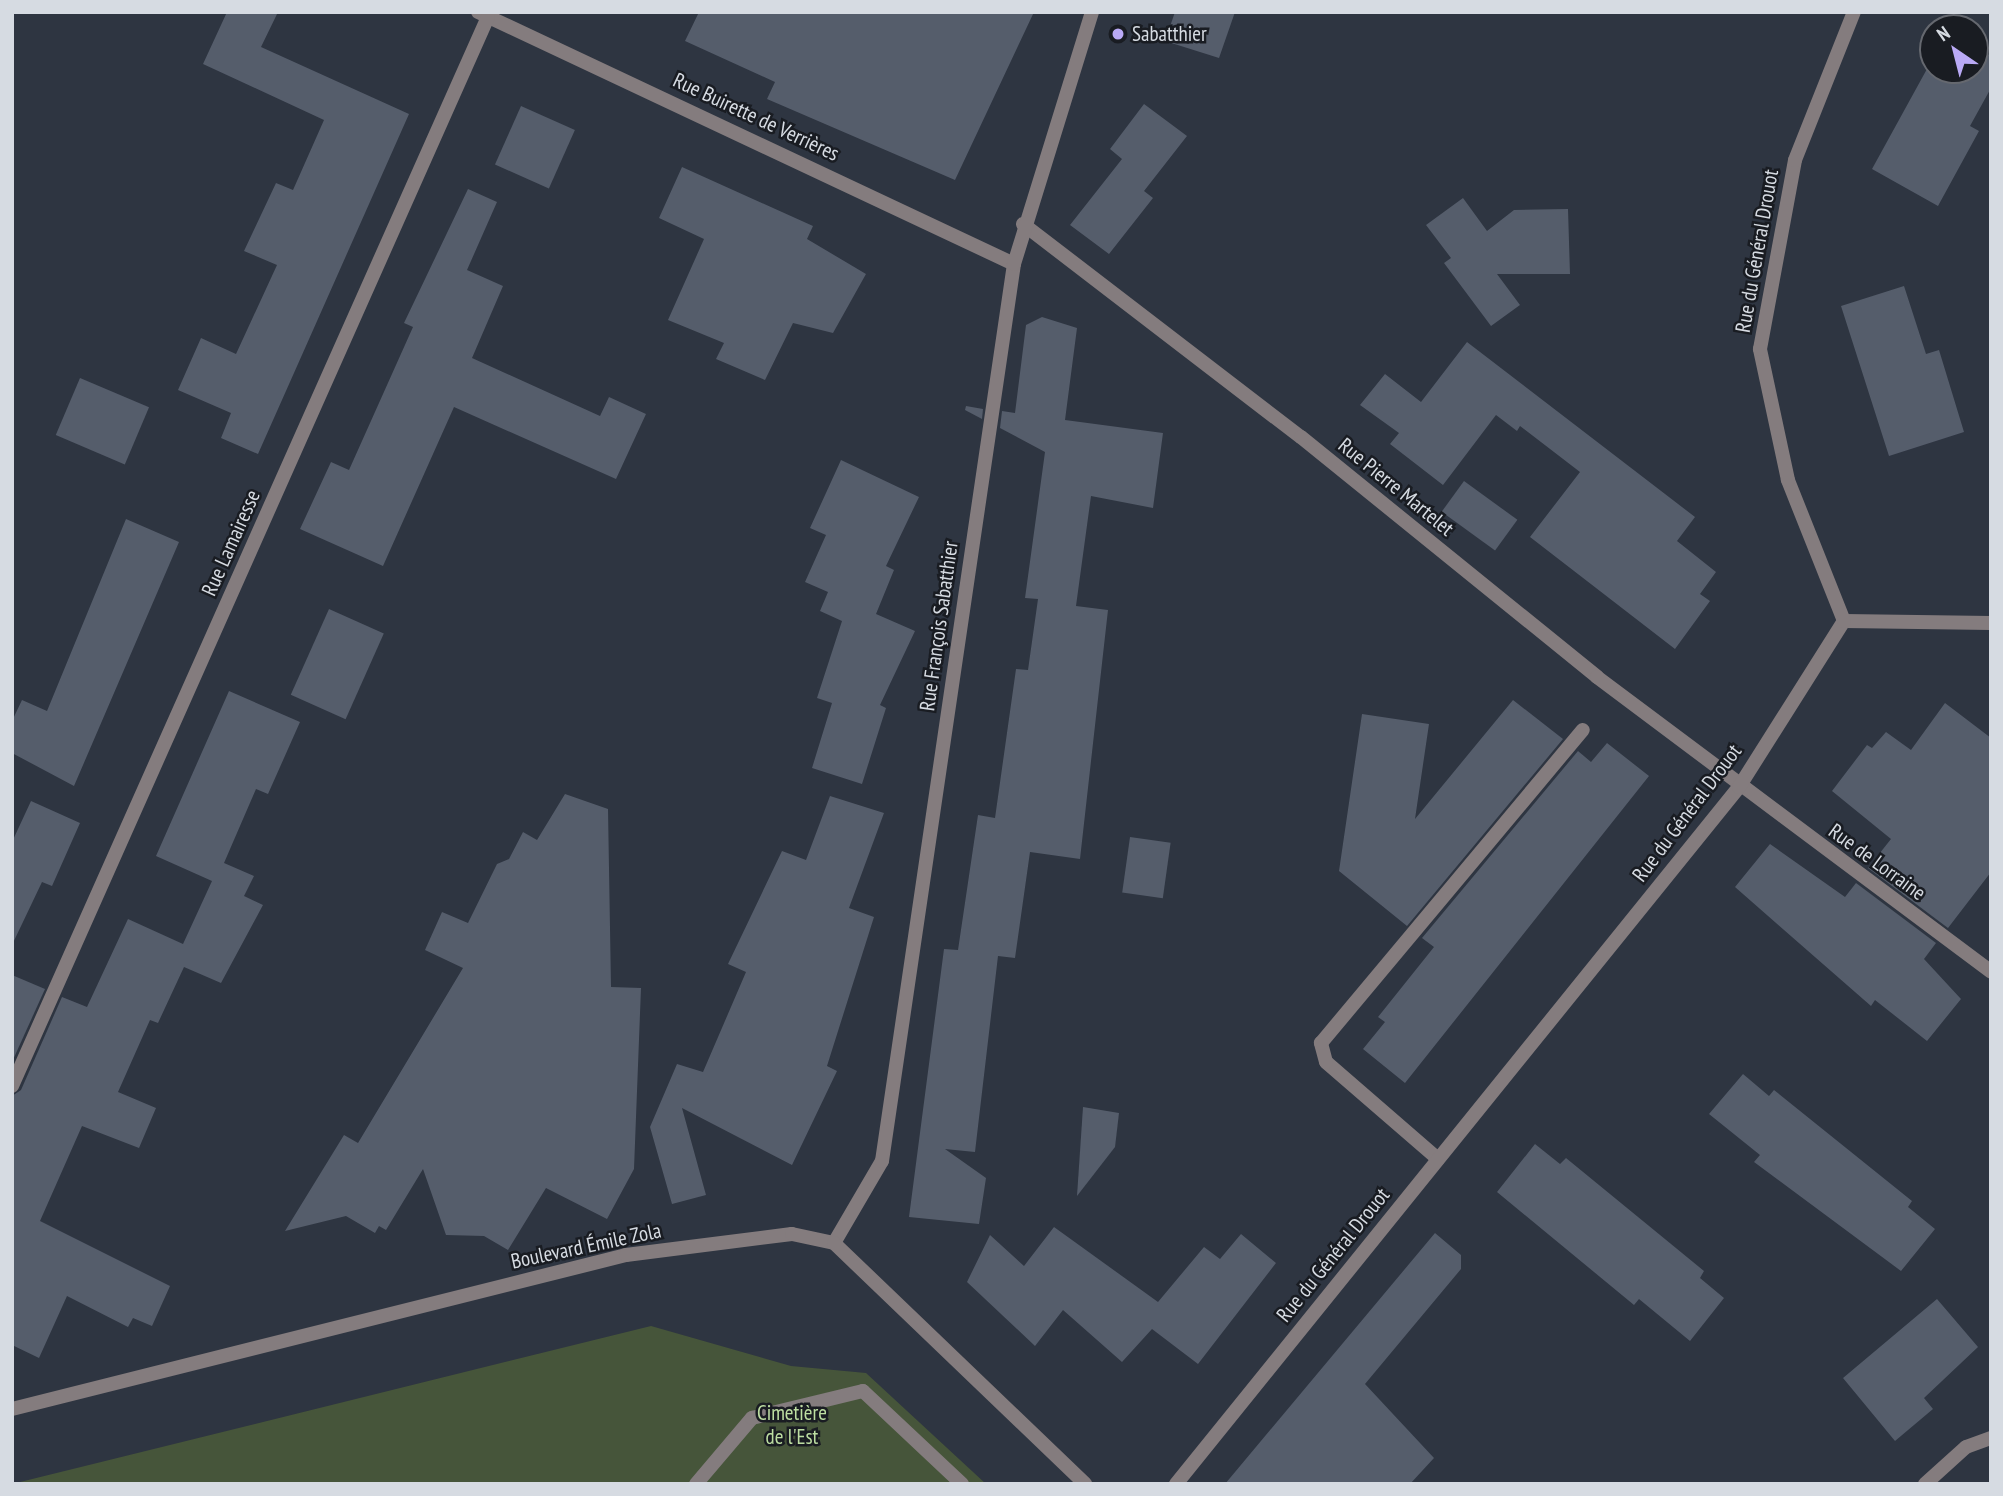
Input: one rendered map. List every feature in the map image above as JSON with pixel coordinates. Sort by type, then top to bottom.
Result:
[{"type":"street","name":"Rue François Sabatthier","points":[[834,1243],[881,1161],[1014,264],[1023,224],[1093,12]]},
{"type":"street","name":"Rue du Général Drouot","points":[[1176,1484],[1739,787],[1844,621],[1788,480],[1760,349],[1795,160],[1854,12]]},
{"type":"street","name":"Rue Buirette de Verrières","points":[[483,14],[1014,264]]},
{"type":"street","name":"Rue Lamairesse","points":[[12,1086],[483,14]]},
{"type":"street","name":"Rue Pierre Martelet","points":[[1023,224],[1301,437],[1739,787]]},
{"type":"street","points":[[1844,621],[1991,623]]},
{"type":"street","points":[[1438,1159],[1326,1062],[1321,1043],[1583,730]]},
{"type":"street","name":"Rue de Lorraine","points":[[1739,787],[1991,972]]},
{"type":"street","name":"Boulevard Émile Zola","points":[[12,1409],[626,1255],[792,1234],[834,1243]]},
{"type":"street","points":[[834,1243],[1085,1484]]},
{"type":"street","points":[[696,1484],[752,1418],[863,1391],[962,1484]]},
{"type":"street","points":[[1925,1484],[1966,1447],[1991,1438]]},
{"type":"green space","name":"Cimetière de l'Est","points":[[651,1326],[791,1366],[866,1373],[986,1484],[12,1484]]},
{"type":"building","points":[[227,12],[278,12],[261,47],[409,114],[258,454],[221,438],[231,413],[178,390],[201,338],[236,354],[277,265],[244,251],[276,183],[293,190],[324,120],[203,64]]},
{"type":"building","points":[[699,12],[1034,12],[955,180],[767,99],[775,82],[685,41]]},
{"type":"building","points":[[1175,12],[1235,12],[1219,58],[1165,41]]},
{"type":"building","points":[[1989,55],[1991,56],[1991,88],[1970,126],[1979,131],[1938,206],[1872,169],[1919,83],[1989,84]]},
{"type":"building","points":[[1144,104],[1187,136],[1144,191],[1153,198],[1109,254],[1070,225],[1122,159],[1110,149]]},
{"type":"building","points":[[521,106],[575,130],[549,188],[495,164]]},
{"type":"building","points":[[682,167],[813,226],[807,239],[866,274],[833,333],[793,323],[765,380],[716,359],[724,343],[668,320],[704,239],[659,218]]},
{"type":"building","points":[[468,189],[497,202],[467,270],[503,286],[472,358],[600,416],[609,397],[646,414],[616,479],[454,407],[383,566],[300,529],[331,462],[349,470],[413,327],[404,323]]},
{"type":"building","points":[[1463,198],[1487,231],[1514,210],[1568,209],[1570,274],[1497,274],[1520,305],[1491,326],[1444,263],[1451,258],[1426,225]]},
{"type":"building","points":[[1904,286],[1926,354],[1939,350],[1964,432],[1889,456],[1841,306]]},
{"type":"building","points":[[1042,317],[1077,328],[1065,420],[1163,433],[1153,508],[1091,496],[1076,606],[1108,610],[1080,859],[1030,852],[1015,958],[998,956],[975,1152],[945,1149],[986,1178],[979,1224],[909,1217],[944,949],[958,950],[978,815],[995,818],[1016,669],[1028,670],[1038,599],[1025,598],[1045,452],[1000,428],[1002,411],[1015,413],[1026,325]]},
{"type":"building","points":[[1467,342],[1695,517],[1677,541],[1716,572],[1700,594],[1710,601],[1675,649],[1530,537],[1580,472],[1520,426],[1517,431],[1496,415],[1443,485],[1390,444],[1399,433],[1360,405],[1385,374],[1421,402]]},
{"type":"building","points":[[80,378],[149,407],[125,464],[56,435]]},
{"type":"building","points":[[966,406],[983,409],[982,419],[965,410]]},
{"type":"building","points":[[841,460],[919,497],[886,566],[894,570],[876,614],[915,631],[880,705],[886,708],[862,784],[812,768],[832,703],[817,698],[842,621],[820,611],[828,592],[805,582],[826,535],[810,528]]},
{"type":"building","points":[[1464,481],[1517,520],[1495,551],[1442,512]]},
{"type":"building","points":[[126,519],[179,542],[74,786],[12,753],[12,721],[22,700],[47,711]]},
{"type":"building","points":[[329,609],[384,633],[346,719],[291,695]]},
{"type":"building","points":[[229,691],[300,722],[268,794],[256,789],[224,863],[254,876],[244,896],[263,905],[221,983],[184,967],[158,1023],[150,1020],[118,1092],[156,1108],[139,1148],[82,1126],[40,1221],[170,1286],[152,1326],[133,1318],[128,1327],[67,1296],[39,1358],[12,1345],[12,1096],[21,1090],[62,997],[87,1007],[128,919],[183,944],[212,881],[156,856]]},
{"type":"building","points":[[1513,700],[1563,739],[1407,926],[1339,871],[1362,714],[1429,724],[1415,819]]},
{"type":"building","points":[[1945,703],[1991,738],[1991,872],[1948,928],[1868,868],[1891,839],[1832,791],[1867,745],[1872,748],[1886,732],[1911,750]]},
{"type":"building","points":[[1607,743],[1649,776],[1405,1083],[1363,1049],[1385,1022],[1378,1017],[1434,947],[1422,938],[1578,751],[1591,762]]},
{"type":"building","points":[[565,794],[608,809],[611,987],[641,988],[634,1169],[607,1219],[546,1188],[508,1250],[484,1236],[446,1235],[423,1169],[386,1230],[379,1226],[375,1233],[346,1216],[285,1231],[344,1135],[358,1143],[463,968],[425,950],[442,912],[468,923],[497,864],[509,859],[523,832],[537,840]]},
{"type":"building","points":[[830,796],[884,813],[849,908],[874,917],[827,1066],[837,1071],[792,1165],[682,1108],[706,1195],[672,1204],[650,1127],[677,1064],[703,1072],[746,972],[728,964],[782,851],[806,860]]},
{"type":"building","points":[[31,801],[80,823],[52,886],[42,882],[12,945],[12,842]]},
{"type":"building","points":[[1130,837],[1171,843],[1163,898],[1122,892]]},
{"type":"building","points":[[1770,844],[1845,897],[1856,883],[1936,943],[1924,959],[1961,999],[1927,1041],[1875,1000],[1871,1006],[1735,887]]},
{"type":"building","points":[[12,975],[45,989],[12,1062]]},
{"type":"building","points":[[1743,1074],[1769,1096],[1774,1090],[1912,1201],[1908,1207],[1935,1229],[1901,1271],[1754,1162],[1760,1155],[1709,1114]]},
{"type":"building","points":[[1083,1107],[1119,1113],[1115,1147],[1077,1196]]},
{"type":"building","points":[[1535,1144],[1560,1164],[1566,1158],[1704,1271],[1700,1278],[1724,1298],[1690,1341],[1639,1299],[1634,1305],[1497,1192]]},
{"type":"building","points":[[1054,1227],[1158,1302],[1204,1247],[1220,1259],[1241,1234],[1276,1263],[1198,1364],[1152,1329],[1122,1362],[1063,1310],[1035,1346],[967,1282],[990,1235],[1024,1266]]},
{"type":"building","points":[[1435,1233],[1461,1255],[1461,1269],[1365,1384],[1434,1458],[1410,1484],[1225,1484]]},
{"type":"building","points":[[1937,1299],[1978,1347],[1924,1398],[1933,1409],[1895,1441],[1843,1378]]},
{"type":"place","name":"Sabatthier","points":[[1118,34]]}]
